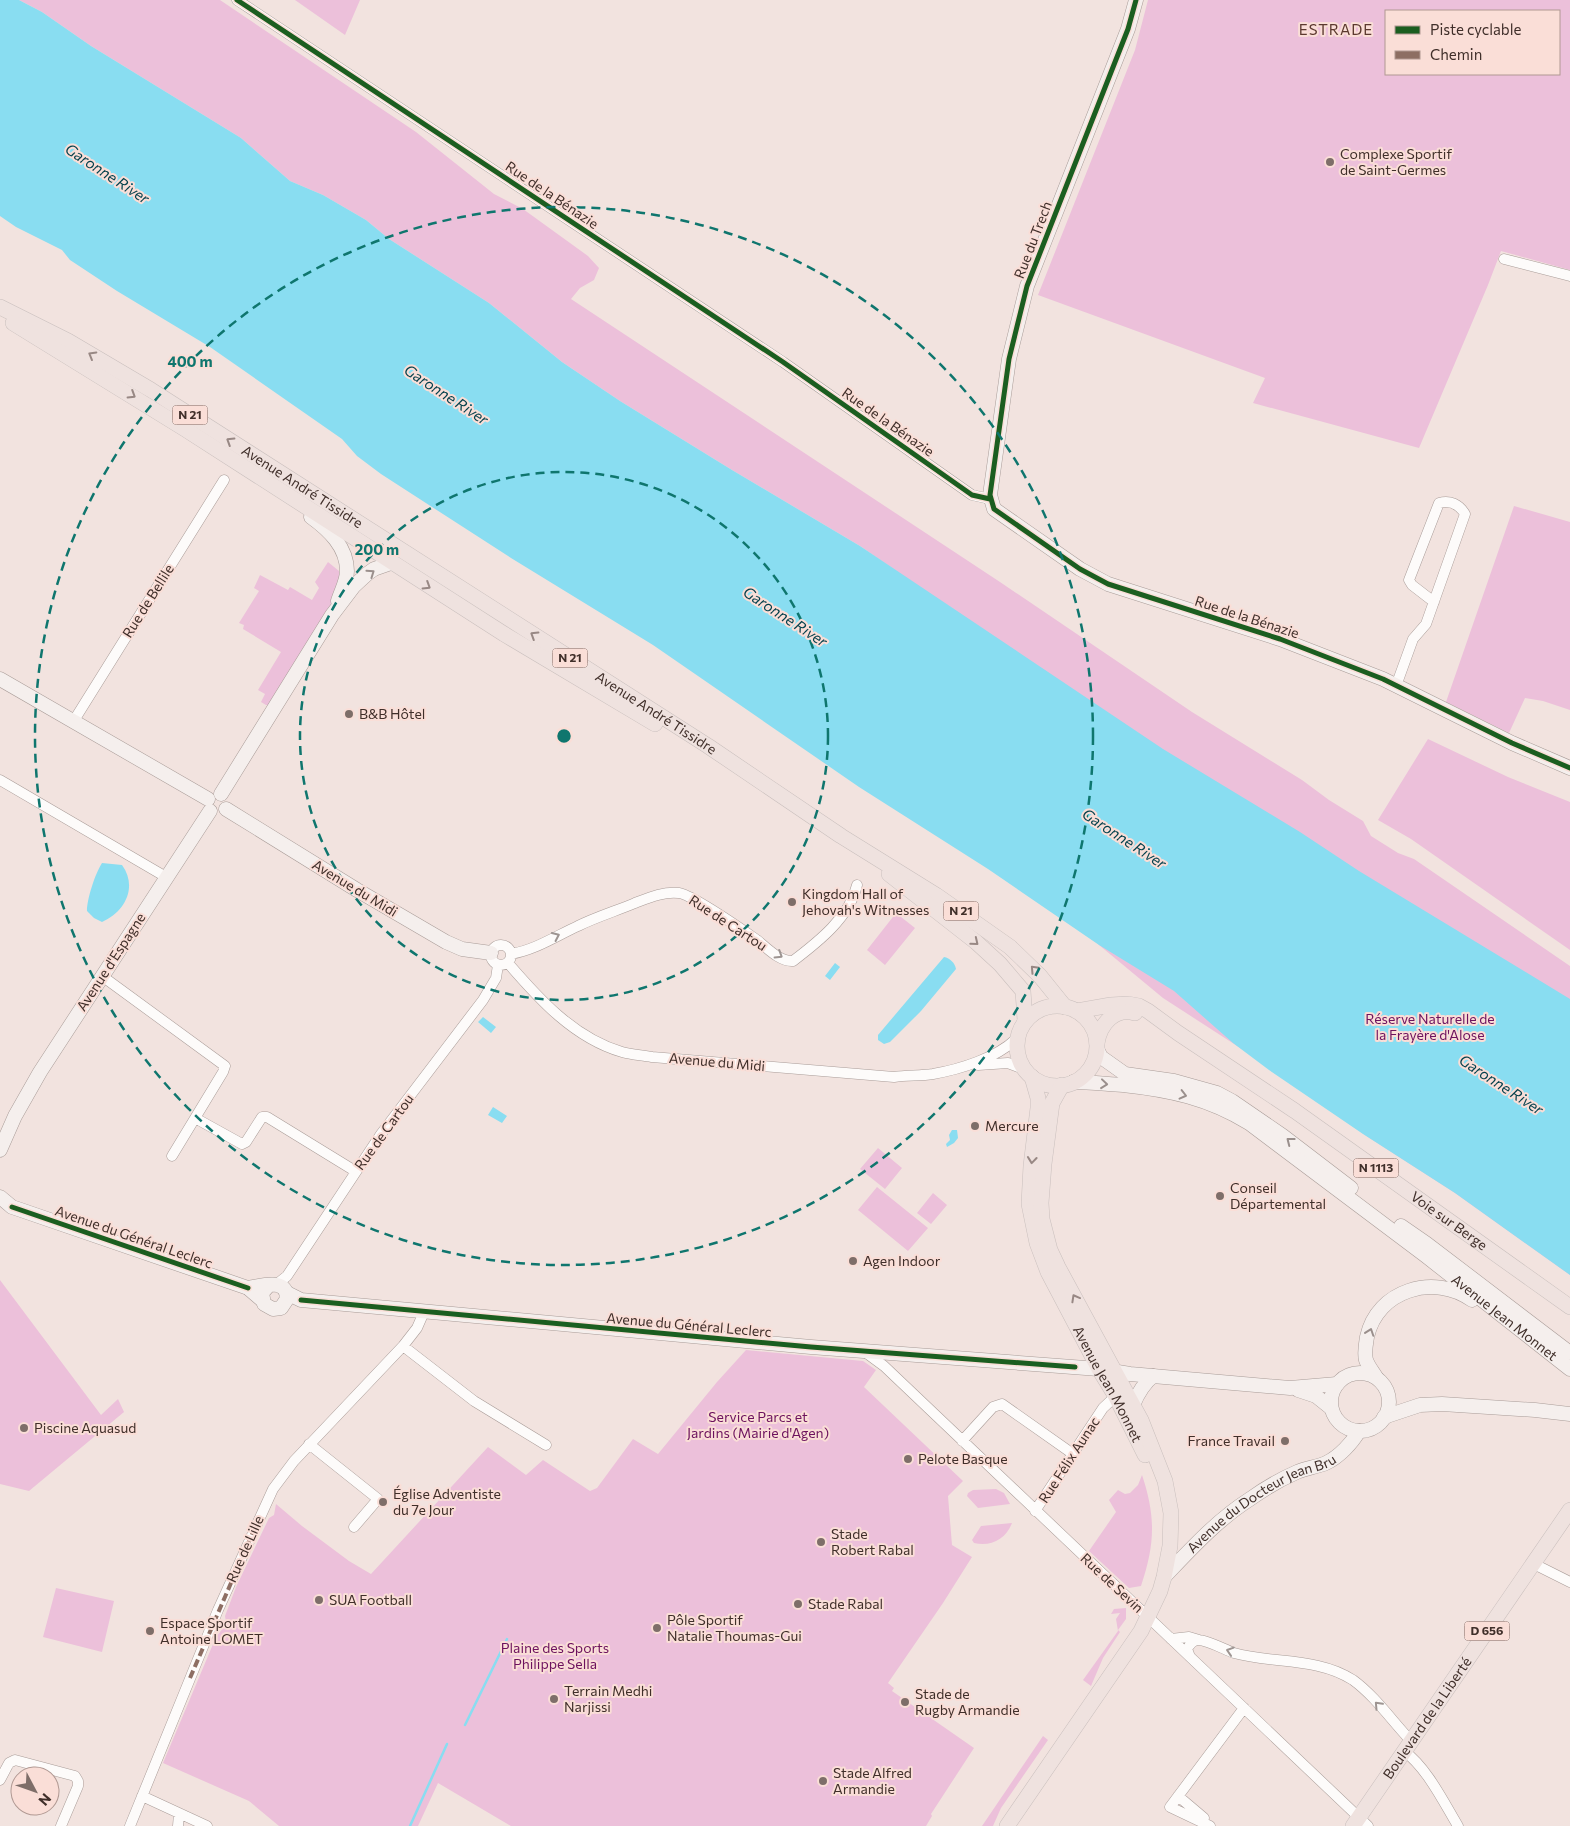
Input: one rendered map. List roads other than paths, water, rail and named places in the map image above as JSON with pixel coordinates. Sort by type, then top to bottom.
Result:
[{"type":"main road","name":"Avenue André Tissidre","points":[[0,306],[68,341],[151,390],[700,741],[840,836],[909,877],[1003,941],[1027,962],[1071,1009]]},
{"type":"main road","name":"Avenue André Tissidre","points":[[0,316],[100,375],[504,634],[628,709],[751,777]]},
{"type":"main road","name":"Avenue André Tissidre","points":[[840,836],[991,955],[1023,991],[1025,1020]]},
{"type":"main road","name":"N 1113","points":[[1071,1009],[1119,1004],[1138,1006],[1178,1033]]},
{"type":"main road","points":[[1053,1006],[1071,1009],[1087,1020],[1094,1030],[1097,1046],[1095,1060],[1082,1077],[1067,1084],[1047,1085],[1029,1074],[1019,1061],[1016,1052],[1018,1031],[1025,1020],[1042,1009],[1053,1006]]},
{"type":"main road","name":"N 1113","points":[[1097,1046],[1099,1032],[1104,1024],[1114,1015],[1123,1012],[1144,1015],[1178,1033]]},
{"type":"main road","name":"Voie sur Berge","points":[[1178,1033],[1287,1105],[1570,1308]]},
{"type":"main road","name":"Avenue Jean Monnet","points":[[1029,1074],[1038,1098],[1031,1166],[1030,1204],[1036,1244],[1048,1272],[1099,1369],[1133,1404],[1165,1481],[1171,1513],[1170,1546],[1164,1577],[1145,1613],[1111,1659],[1104,1686]]},
{"type":"main road","name":"Avenue Jean Monnet","points":[[1067,1084],[1052,1103],[1044,1164],[1041,1203],[1042,1220],[1050,1250],[1058,1267],[1116,1371],[1120,1391],[1151,1471],[1159,1498],[1162,1524],[1158,1560],[1141,1631],[1104,1686]]},
{"type":"main road","name":"Boulevard de la Liberté","points":[[1360,1823],[1407,1746],[1570,1510]]},
{"type":"main road","points":[[1007,1826],[1104,1686]]},
{"type":"street","name":"Rue de la Bénazie","points":[[237,0],[783,362],[972,495],[990,499],[997,513],[1092,576],[1123,589],[1280,639],[1396,686],[1512,743],[1570,768]]},
{"type":"street","name":"Rue du Trech","points":[[990,499],[1009,359],[1027,286],[1128,29],[1136,0]]},
{"type":"street","points":[[1504,259],[1570,276]]},
{"type":"street","points":[[238,463],[322,525],[332,535],[344,555],[347,571],[345,583],[332,615]]},
{"type":"street","name":"Rue de Bellile","points":[[73,722],[224,480]]},
{"type":"street","points":[[1396,686],[1413,639],[1426,624],[1434,602],[1465,514],[1459,506],[1450,502],[1439,503],[1409,580],[1412,586],[1434,602]]},
{"type":"street","points":[[221,794],[332,615],[354,586],[367,574],[374,569],[391,563]]},
{"type":"street","points":[[0,679],[209,805],[218,814],[226,809],[227,802],[221,794]]},
{"type":"street","points":[[0,780],[166,877]]},
{"type":"street","points":[[209,805],[212,794],[221,794]]},
{"type":"street","name":"Avenue d'Espagne","points":[[0,1150],[15,1116],[40,1072],[166,877],[209,805]]},
{"type":"street","name":"Avenue du Midi","points":[[226,809],[357,890],[446,942],[462,949],[502,959],[547,1006],[574,1027],[593,1040],[622,1052],[652,1057],[888,1077],[933,1074],[959,1067],[999,1053],[1016,1039]]},
{"type":"street","name":"Rue de Cartou","points":[[282,1289],[355,1171],[482,1000],[496,978],[502,959],[535,948],[587,922],[654,896],[678,893],[692,897],[780,957],[793,961],[823,935],[846,910],[854,896],[857,885]]},
{"type":"street","points":[[102,976],[226,1066],[172,1156]]},
{"type":"street","name":"Avenue Jean Monnet","points":[[1097,1046],[1101,1058],[1125,1074],[1174,1081],[1217,1093],[1232,1101],[1283,1136],[1570,1362]]},
{"type":"street","name":"Avenue du Midi","points":[[959,1067],[1001,1063],[1012,1064],[1029,1074]]},
{"type":"street","name":"Avenue Jean Monnet","points":[[1067,1084],[1088,1082],[1170,1091],[1196,1098],[1227,1110],[1249,1124],[1426,1256],[1570,1369]]},
{"type":"street","points":[[195,1118],[242,1144],[246,1142],[262,1117],[267,1117],[355,1171]]},
{"type":"street","name":"Avenue du Général Leclerc","points":[[0,1197],[6,1209],[248,1288],[282,1289],[302,1300],[864,1351],[1099,1369],[1153,1376],[1290,1388],[1336,1384]]},
{"type":"street","points":[[1384,1214],[1427,1244],[1570,1353]]},
{"type":"street","points":[[1384,1418],[1388,1410],[1388,1396],[1384,1385],[1376,1377],[1366,1360],[1365,1347],[1368,1331],[1376,1317],[1394,1297],[1409,1290],[1427,1286],[1449,1289],[1468,1298],[1570,1375]]},
{"type":"street","name":"Avenue du Général Leclerc","points":[[248,1288],[262,1300]]},
{"type":"street","points":[[282,1289],[281,1308],[273,1310],[266,1306],[262,1300],[264,1290],[282,1289]]},
{"type":"street","name":"Rue de Lille","points":[[130,1826],[218,1610],[272,1489],[309,1444],[403,1346],[417,1328],[424,1312]]},
{"type":"street","points":[[403,1346],[474,1402],[546,1446]]},
{"type":"street","name":"Rue de Sevin","points":[[864,1351],[884,1366],[1035,1511],[1145,1613],[1360,1823]]},
{"type":"street","points":[[1376,1377],[1368,1373],[1358,1372],[1350,1374],[1336,1384],[1332,1391],[1331,1408],[1342,1425],[1359,1431],[1373,1427],[1384,1418],[1420,1405]]},
{"type":"street","points":[[1133,1404],[1139,1391],[1153,1376]]},
{"type":"street","name":"Avenue du Général Leclerc","points":[[1290,1388],[1316,1396],[1331,1408]]},
{"type":"street","name":"Rue Félix Aunac","points":[[1035,1511],[1103,1408],[1120,1391]]},
{"type":"street","points":[[1388,1396],[1420,1405],[1460,1404],[1570,1414]]},
{"type":"street","points":[[962,1441],[993,1407],[1002,1404],[1073,1454]]},
{"type":"street","points":[[1549,1411],[1570,1409]]},
{"type":"street","name":"Avenue du Docteur Jean Bru","points":[[1164,1577],[1214,1526],[1238,1507],[1288,1476],[1334,1458],[1359,1431]]},
{"type":"street","points":[[309,1444],[378,1499],[354,1527]]},
{"type":"street","points":[[1534,1564],[1570,1582]]},
{"type":"street","points":[[1170,1639],[1189,1637],[1236,1653],[1320,1666],[1341,1673],[1362,1688],[1407,1746],[1458,1826]]},
{"type":"street","points":[[1190,1657],[1187,1649],[1189,1645],[1193,1641],[1199,1640]]},
{"type":"street","points":[[1210,1826],[1170,1807],[1244,1708]]},
{"type":"street","points":[[0,1780],[9,1763],[15,1760],[75,1776],[78,1786],[61,1826]]},
{"type":"street","points":[[142,1796],[207,1826]]},
{"type":"street","points":[[1178,1796],[1215,1826]]},
{"type":"street","points":[[178,1826],[179,1814]]},
{"type":"water","name":"Garonne River","points":[[0,0],[19,0],[42,12],[91,46],[241,138],[290,181],[323,195],[366,220],[389,239],[489,303],[562,362],[620,401],[860,546],[1163,749],[1570,999],[1570,1275],[1455,1193],[1363,1134],[1269,1070],[1233,1043],[1174,991],[1099,945],[988,869],[859,787],[653,645],[511,558],[381,474],[357,456],[342,439],[210,347],[117,291],[70,260],[62,250],[16,227],[0,216]]},
{"type":"water","points":[[102,863],[122,865],[127,873],[129,890],[123,905],[110,918],[102,922],[94,918],[87,911],[92,887]]},
{"type":"water","points":[[944,957],[952,961],[956,969],[921,1011],[890,1042],[884,1044],[878,1040],[878,1035]]},
{"type":"water","points":[[835,963],[840,967],[830,980],[825,976]]},
{"type":"water","points":[[483,1017],[496,1027],[491,1033],[478,1022]]},
{"type":"water","points":[[493,1107],[507,1116],[502,1123],[488,1115]]},
{"type":"water","points":[[952,1130],[957,1130],[958,1138],[947,1147],[946,1144],[950,1140],[949,1135]]},
{"type":"waterway","points":[[465,1725],[507,1639]]},
{"type":"waterway","points":[[410,1826],[447,1744]]},
{"type":"place","name":"Complexe Sportif de Saint-Germes","points":[[1330,162]]},
{"type":"place","name":"B&B Hôtel","points":[[349,714]]},
{"type":"place","name":"Kingdom Hall of Jehovah's Witnesses","points":[[792,902]]},
{"type":"place","name":"Mercure","points":[[975,1126]]},
{"type":"place","name":"Conseil Départemental","points":[[1220,1196]]},
{"type":"place","name":"Agen Indoor","points":[[853,1261]]},
{"type":"place","name":"Piscine Aquasud","points":[[24,1428]]},
{"type":"place","name":"France Travail","points":[[1285,1441]]},
{"type":"place","name":"Pelote Basque","points":[[908,1459]]},
{"type":"place","name":"Église Adventiste du 7e Jour","points":[[383,1502]]},
{"type":"place","name":"Stade Robert Rabal","points":[[821,1542]]},
{"type":"place","name":"SUA Football","points":[[319,1600]]},
{"type":"place","name":"Stade Rabal","points":[[798,1604]]},
{"type":"place","name":"Pôle Sportif Natalie Thoumas-Gui","points":[[657,1628]]},
{"type":"place","name":"Espace Sportif Antoine LOMET","points":[[150,1631]]},
{"type":"place","name":"Terrain Medhi Narjissi","points":[[554,1699]]},
{"type":"place","name":"Stade de Rugby Armandie","points":[[905,1702]]},
{"type":"place","name":"Stade Alfred Armandie","points":[[823,1781]]},
{"type":"district","name":"ESTRADE","points":[[1336,30]]},
{"type":"park label","name":"Réserve Naturelle de la Frayère d'Alose","points":[[1430,1028]]},
{"type":"park label","name":"Service Parcs et Jardins (Mairie d'Agen)","points":[[758,1425]]},
{"type":"park label","name":"Plaine des Sports Philippe Sella","points":[[555,1656]]}]
